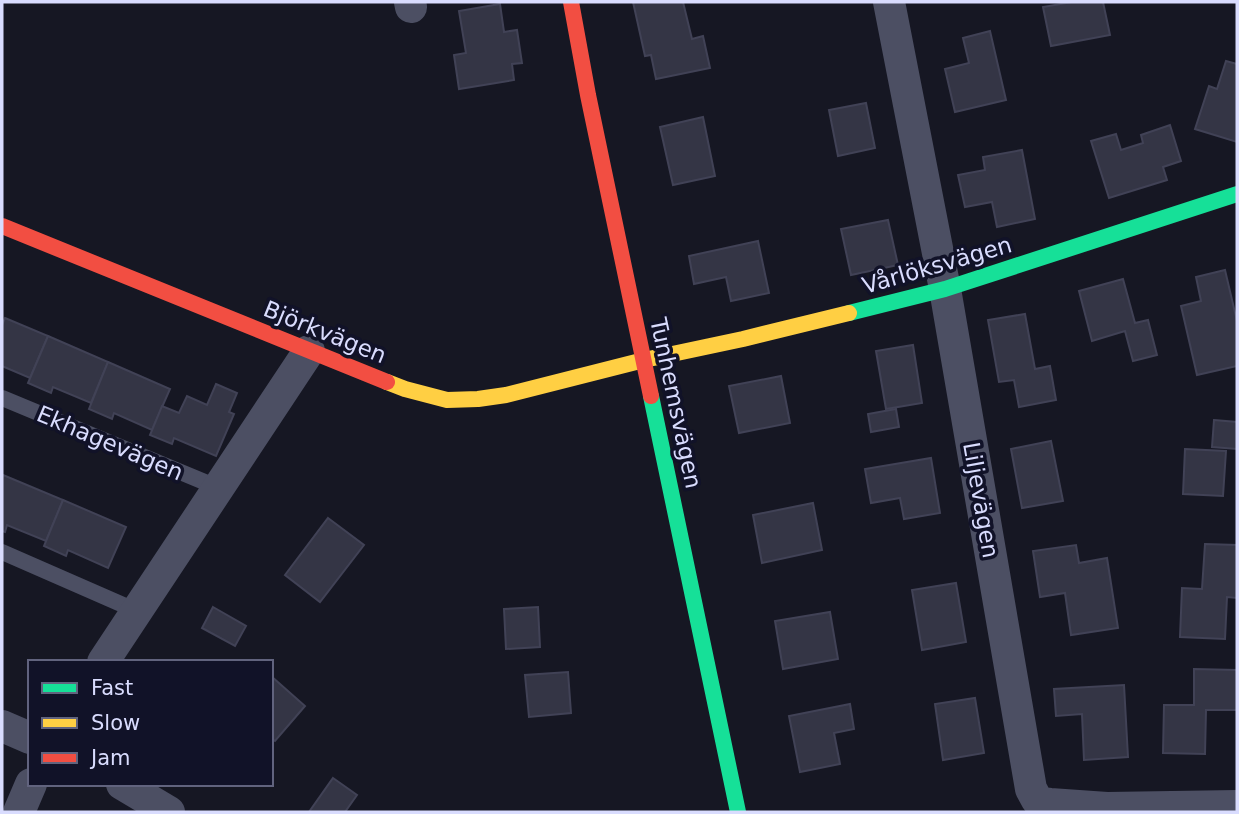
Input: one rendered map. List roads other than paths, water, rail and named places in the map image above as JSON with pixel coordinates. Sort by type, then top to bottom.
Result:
[{"type":"street","name":"Tunhemsvägen","points":[[571,2],[738,812]]},
{"type":"street","name":"Liljevägen","points":[[889,2],[945,289],[1033,795],[1042,803],[1107,808],[1237,806]]},
{"type":"street","name":"Vårlöksvägen","points":[[644,360],[743,339],[945,289],[1237,194]]},
{"type":"street","name":"Björkvägen","points":[[2,226],[405,389],[447,400],[506,395],[644,360]]},
{"type":"street","points":[[104,660],[309,351]]},
{"type":"street","points":[[2,726],[28,737]]},
{"type":"street","points":[[19,812],[30,786]]},
{"type":"street","points":[[125,786],[169,812]]},
{"type":"lane","name":"Ekhagevägen","points":[[2,398],[219,488]]},
{"type":"lane","points":[[2,552],[137,611]]}]
